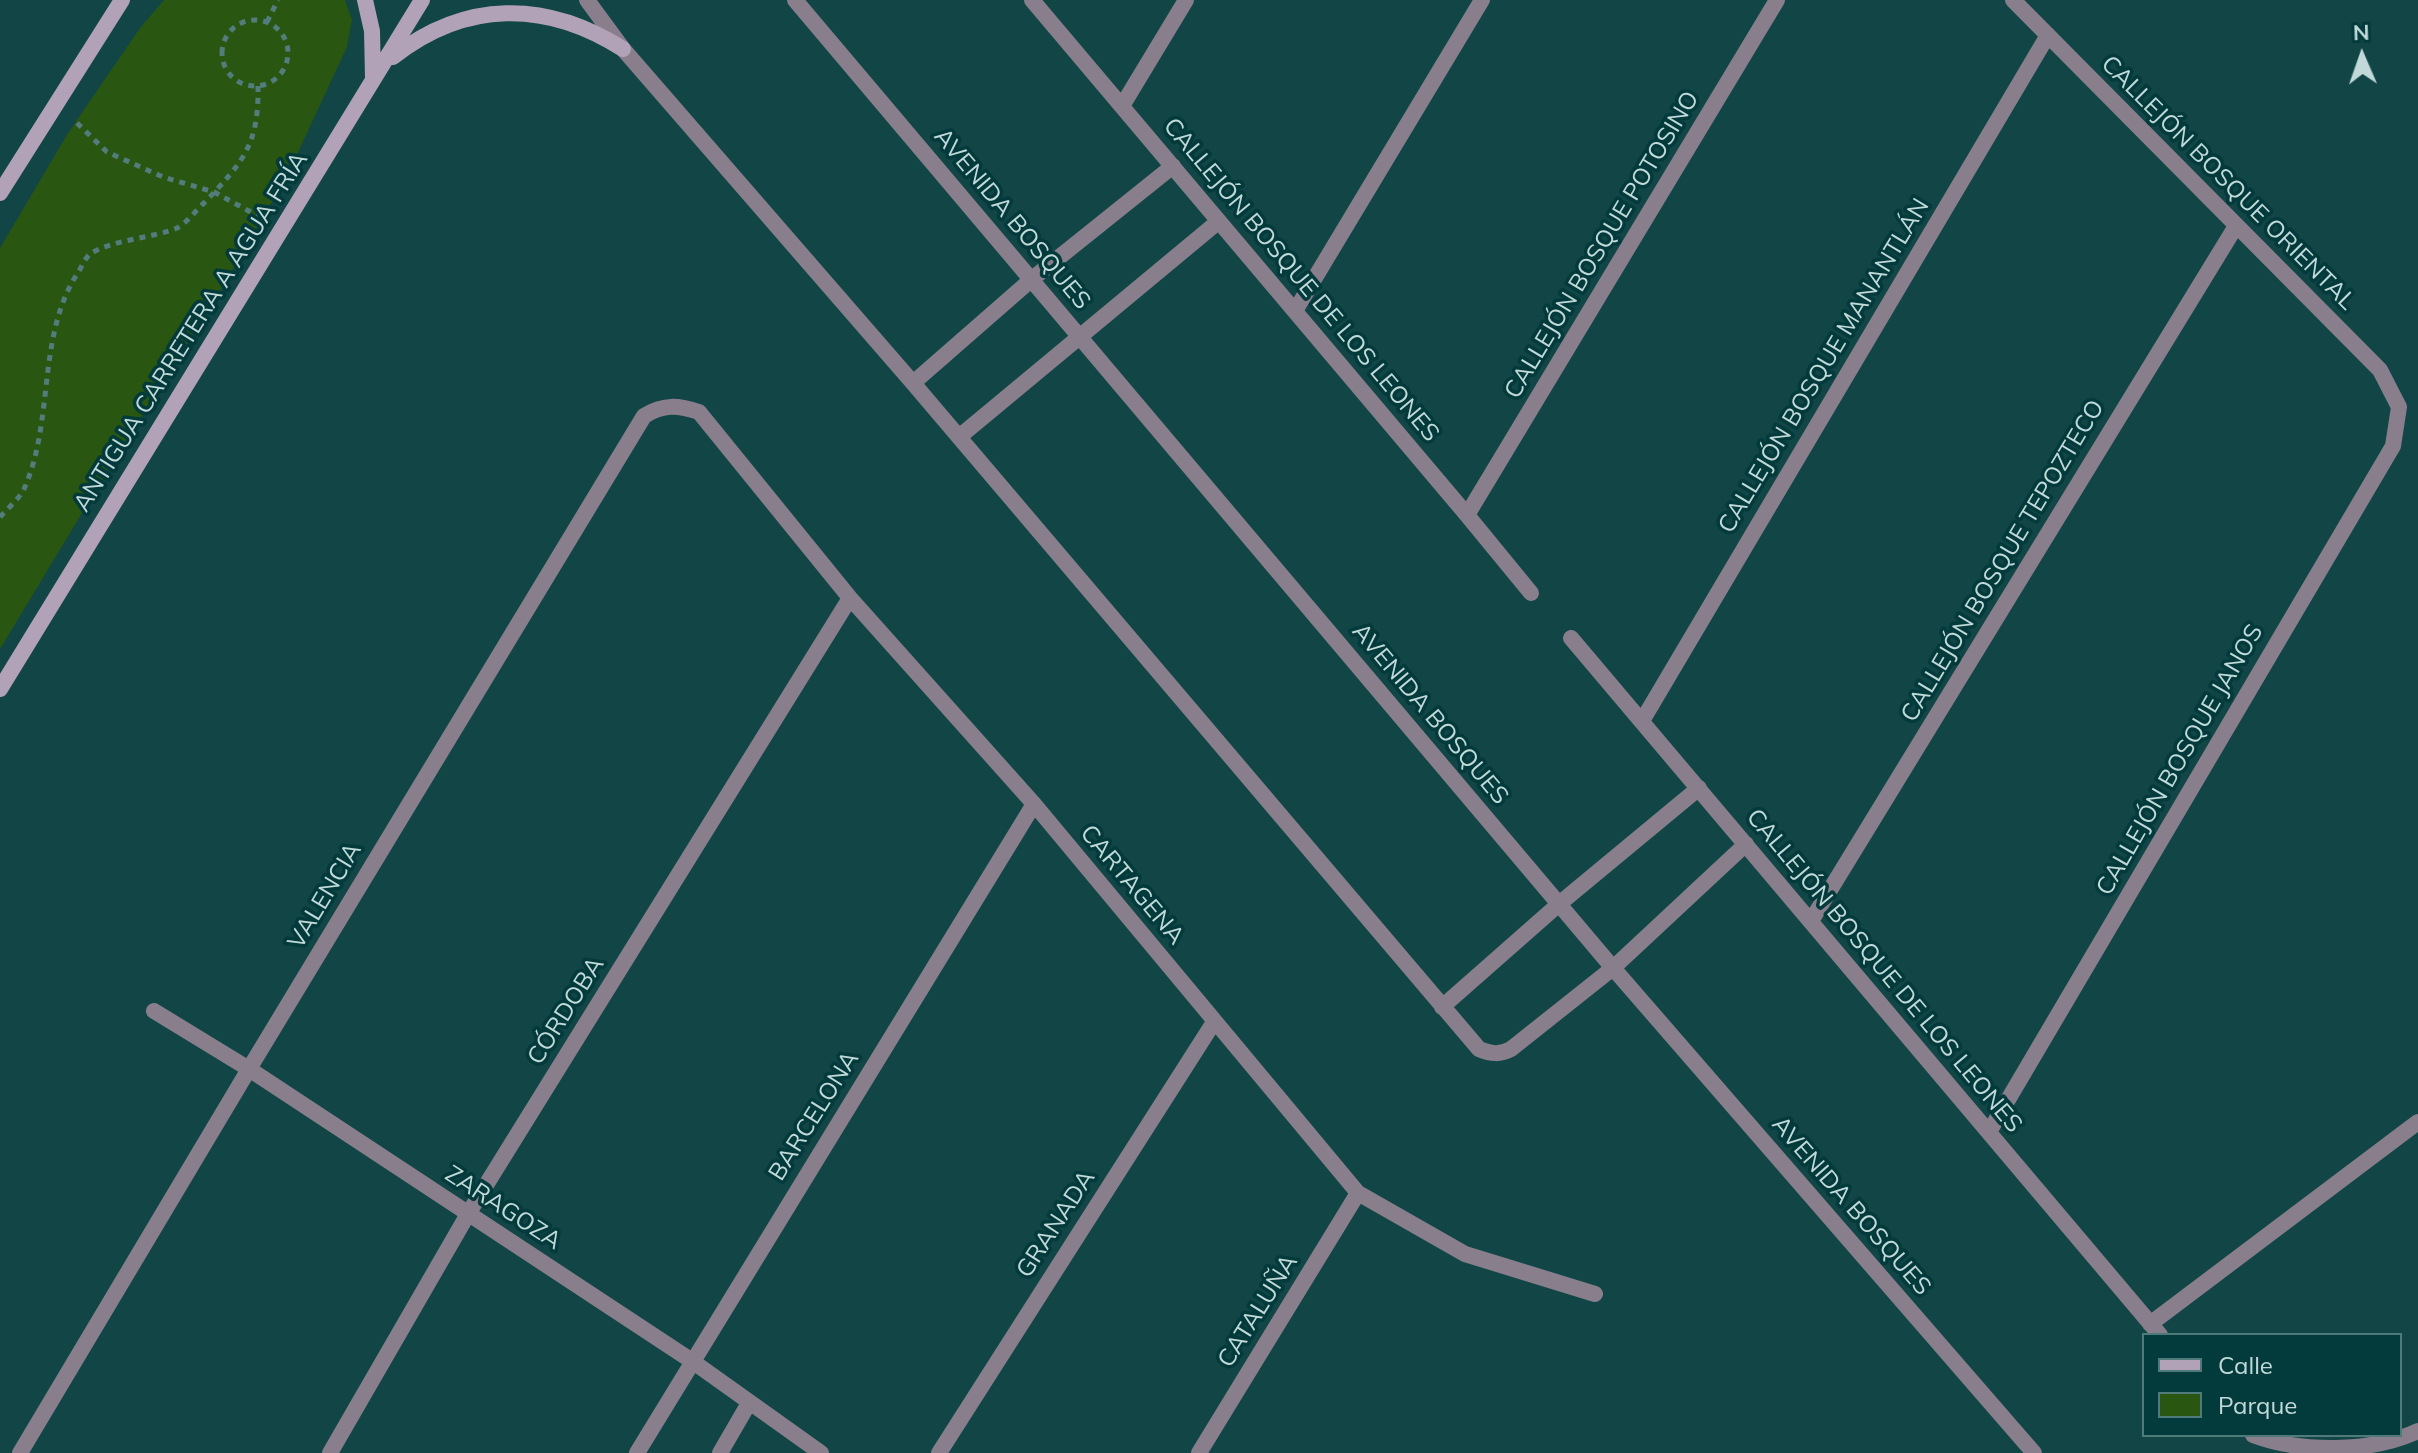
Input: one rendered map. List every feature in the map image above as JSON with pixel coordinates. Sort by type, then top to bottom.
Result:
[{"type":"street","points":[[0,193],[122,0]]},
{"type":"street","points":[[365,0],[372,31],[373,80]]},
{"type":"street","name":"ANTIGUA CARRETERA A AGUA FRÍA","points":[[0,689],[422,0]]},
{"type":"street","points":[[587,0],[623,49],[913,383],[1479,1049],[1489,1054],[1511,1049],[1613,968],[1746,844]]},
{"type":"street","name":"AVENIDA BOSQUES","points":[[795,0],[1613,968],[2034,1453]]},
{"type":"street","name":"CALLEJÓN BOSQUE DE LOS LEONES","points":[[1032,0],[1531,593]]},
{"type":"street","points":[[1122,106],[1186,0]]},
{"type":"street","points":[[1295,311],[1482,0]]},
{"type":"street","name":"CALLEJÓN BOSQUE POTOSINO","points":[[1467,515],[1777,0]]},
{"type":"street","name":"CALLEJÓN BOSQUE ORIENTAL","points":[[2013,0],[2380,370],[2399,407]]},
{"type":"street","points":[[373,80],[391,58],[426,32],[465,14],[493,8],[549,12],[576,20],[601,32],[623,49]]},
{"type":"street","name":"CALLEJÓN BOSQUE MANANTLÁN","points":[[1642,721],[2048,35]]},
{"type":"street","points":[[913,383],[1032,279],[1173,166]]},
{"type":"street","points":[[959,437],[1219,221]]},
{"type":"street","name":"CALLEJÓN BOSQUE TEPOZTECO","points":[[1811,921],[2236,226]]},
{"type":"street","name":"VALENCIA","points":[[20,1453],[644,416],[657,408],[670,406],[682,406],[699,412]]},
{"type":"street","name":"CALLEJÓN BOSQUE JANOS","points":[[1989,1132],[2393,446],[2399,407]]},
{"type":"street","name":"CARTAGENA","points":[[699,412],[850,598],[1034,804],[1358,1193],[1465,1254],[1595,1294]]},
{"type":"street","name":"CÓRDOBA","points":[[330,1453],[468,1214],[850,598]]},
{"type":"street","name":"CALLEJÓN BOSQUE DE LOS LEONES","points":[[1571,638],[2155,1329]]},
{"type":"street","points":[[1442,1007],[1559,904],[1699,788]]},
{"type":"street","name":"BARCELONA","points":[[637,1453],[1034,804]]},
{"type":"street","name":"ZARAGOZA","points":[[154,1011],[249,1069],[692,1361],[821,1453]]},
{"type":"street","name":"GRANADA","points":[[939,1453],[1214,1022]]},
{"type":"street","points":[[2155,1329],[2418,1122]]},
{"type":"street","name":"CATALUÑA","points":[[1199,1453],[1358,1193]]},
{"type":"street","points":[[720,1453],[749,1403]]},
{"type":"street","points":[[2258,1437],[2278,1445],[2319,1451],[2355,1450],[2386,1445],[2418,1431]]},
{"type":"path","points":[[267,22],[278,0]]},
{"type":"path","points":[[245,20],[267,22],[278,29],[287,41],[287,61],[276,78],[251,86],[228,73],[221,54],[223,41],[233,27],[245,20]]},
{"type":"path","points":[[0,517],[23,492],[34,457],[56,324],[71,283],[89,256],[114,245],[179,227],[214,192],[241,161],[254,135],[259,106],[258,86]]},
{"type":"path","points":[[76,122],[107,152],[163,177],[214,192],[262,219]]},
{"type":"green space","points":[[164,0],[345,0],[352,20],[347,47],[286,178],[0,649],[0,248],[68,133],[140,28]]}]
